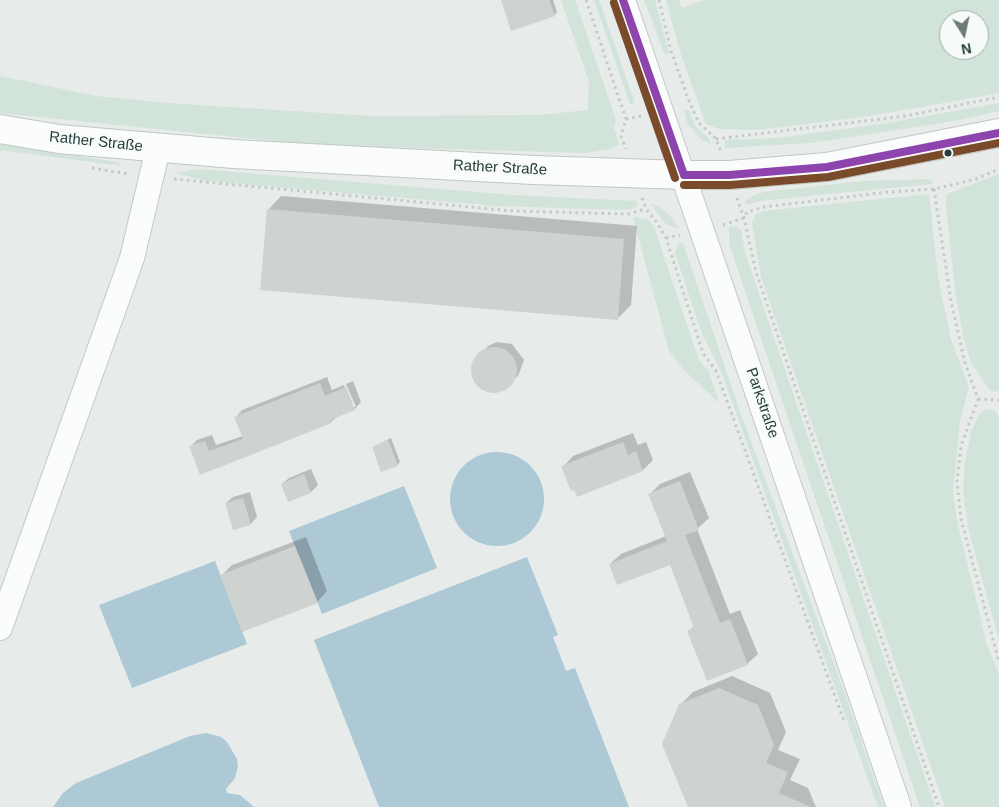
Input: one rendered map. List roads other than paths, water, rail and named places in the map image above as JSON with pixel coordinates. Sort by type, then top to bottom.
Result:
[{"type":"main road","name":"Rather Straße","points":[[0,129],[59,139],[263,156],[684,175],[729,175],[827,167],[999,133]]},
{"type":"street","name":"Parkstraße","points":[[623,0],[899,807]]},
{"type":"street","points":[[0,628],[132,258],[158,148]]},
{"type":"water","points":[[497,452],[515,455],[530,466],[541,481],[544,499],[541,517],[530,532],[515,543],[497,546],[479,543],[464,532],[453,517],[450,499],[453,481],[464,466],[479,455]]},
{"type":"water","points":[[404,486],[437,568],[322,614],[289,531]]},
{"type":"water","points":[[527,557],[558,635],[553,637],[566,671],[575,668],[629,807],[379,807],[314,640]]},
{"type":"water","points":[[215,561],[247,644],[132,688],[99,605]]},
{"type":"water","points":[[206,733],[221,737],[227,742],[237,759],[238,766],[235,778],[226,789],[227,793],[240,795],[254,807],[53,807],[63,793],[76,783],[190,736]]}]
